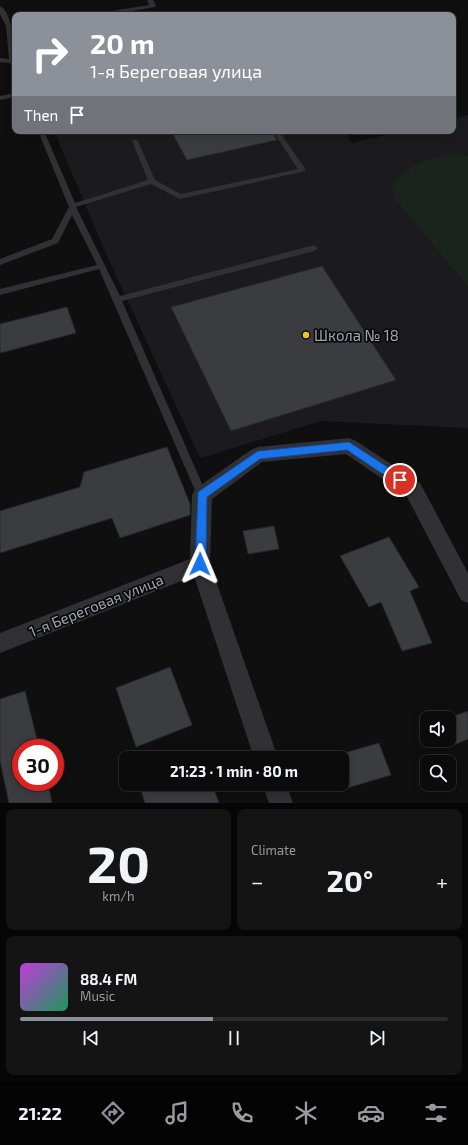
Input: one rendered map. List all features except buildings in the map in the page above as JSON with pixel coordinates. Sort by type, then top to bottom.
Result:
[{"type":"street","points":[[264,751],[200,564],[202,495],[258,455],[349,446],[413,489],[468,593]]},
{"type":"street","name":"1-я Береговая улица","points":[[0,644],[200,564]]},
{"type":"street","points":[[277,791],[281,803]]},
{"type":"lane","points":[[117,12],[153,6],[150,0]]},
{"type":"lane","points":[[0,8],[12,29],[10,55],[12,60]]},
{"type":"lane","points":[[0,60],[12,63]]},
{"type":"lane","points":[[0,98],[12,96]]},
{"type":"lane","points":[[42,134],[73,206],[102,266],[202,495]]},
{"type":"lane","points":[[136,141],[152,181],[180,197],[302,170],[278,134]]},
{"type":"lane","points":[[0,262],[55,241],[73,206],[152,181]]},
{"type":"lane","points":[[117,300],[314,248]]},
{"type":"lane","points":[[0,292],[102,266]]},
{"type":"shaded area","name":"Школа № 18","points":[[468,115],[468,428],[321,421],[200,458],[104,249],[55,134],[347,134],[352,143],[390,134],[456,134],[456,118]]},
{"type":"shaded area","points":[[446,155],[468,156],[468,286],[395,199],[391,186],[410,168],[422,162]]},
{"type":"place","name":"Школа № 18","points":[[306,335]]},
{"type":"route","points":[[200,564],[202,495],[258,455],[349,446],[400,480]]}]
